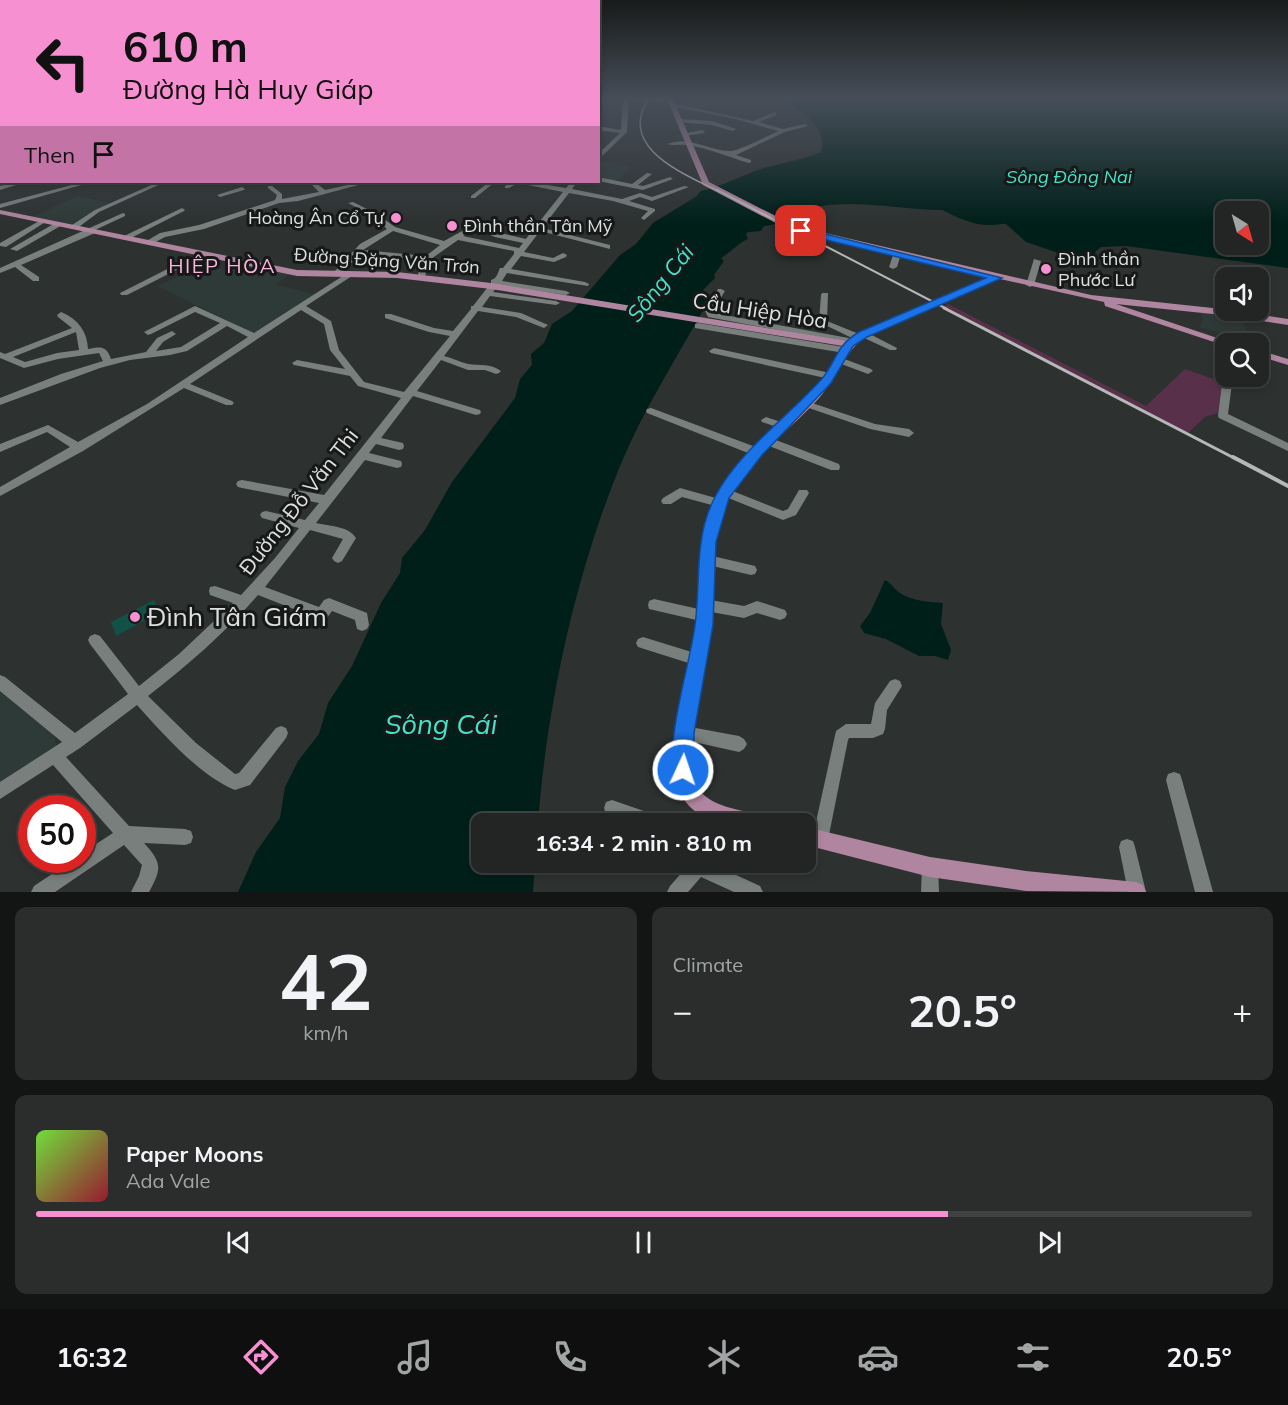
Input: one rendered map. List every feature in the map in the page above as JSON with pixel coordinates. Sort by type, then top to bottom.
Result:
[{"type":"main road","points":[[689,143],[705,181],[711,187],[792,228],[996,278],[1097,299],[1288,322]]},
{"type":"main road","name":"Đường Đặng Văn Trơn","points":[[0,212],[297,273],[421,278],[524,291]]},
{"type":"main road","points":[[718,813],[704,806],[692,795],[684,780],[685,733],[705,611],[710,534],[722,498],[763,446],[806,404],[830,376],[851,344],[996,278]]},
{"type":"main road","name":"Cầu Hiệp Hòa","points":[[524,291],[851,344]]},
{"type":"main road","points":[[1097,299],[1146,318],[1215,339]]},
{"type":"main road","points":[[1146,318],[1138,307],[1147,304]]},
{"type":"main road","points":[[1166,306],[1158,314],[1168,324]]},
{"type":"main road","points":[[1269,356],[1288,362]]},
{"type":"main road","points":[[816,839],[930,867],[1027,887],[1051,884],[1137,892]]},
{"type":"street","points":[[600,156],[615,141]]},
{"type":"street","points":[[730,155],[761,141]]},
{"type":"street","points":[[671,144],[689,143],[749,161]]},
{"type":"street","points":[[741,150],[753,154]]},
{"type":"street","points":[[633,186],[649,174]]},
{"type":"street","points":[[600,179],[645,188],[670,179]]},
{"type":"street","points":[[0,188],[19,183]]},
{"type":"street","points":[[0,206],[76,183]]},
{"type":"street","points":[[73,227],[97,211],[157,183]]},
{"type":"street","points":[[313,183],[322,191]]},
{"type":"street","points":[[473,197],[491,183]]},
{"type":"street","points":[[507,187],[514,183]]},
{"type":"street","points":[[526,183],[623,201],[653,210],[644,218]]},
{"type":"street","name":"Đường Đỗ Văn Thi","points":[[0,790],[75,743],[138,698],[190,656],[245,602],[327,500],[565,190],[573,183]]},
{"type":"street","points":[[147,243],[162,236],[201,227],[278,201],[298,199],[345,184]]},
{"type":"street","points":[[270,187],[280,195],[278,201]]},
{"type":"street","points":[[623,201],[640,195],[652,199],[686,187]]},
{"type":"street","points":[[219,195],[242,189]]},
{"type":"street","points":[[351,203],[375,215],[392,229],[445,244]]},
{"type":"street","points":[[124,238],[182,210]]},
{"type":"street","points":[[0,271],[123,215]]},
{"type":"street","points":[[3,245],[43,221]]},
{"type":"street","points":[[14,249],[60,224]]},
{"type":"street","points":[[421,278],[428,258],[445,244],[478,226],[498,236],[526,241]]},
{"type":"street","points":[[536,228],[607,247]]},
{"type":"street","points":[[336,274],[357,252],[392,229]]},
{"type":"street","points":[[456,237],[554,260],[563,255]]},
{"type":"street","points":[[357,252],[428,258]]},
{"type":"street","points":[[893,267],[897,254]]},
{"type":"street","points":[[124,293],[204,255]]},
{"type":"street","points":[[1030,285],[1037,261]]},
{"type":"street","points":[[15,264],[36,279]]},
{"type":"street","points":[[503,270],[585,284]]},
{"type":"street","points":[[0,492],[79,448],[183,384],[349,274]]},
{"type":"street","points":[[490,287],[566,293]]},
{"type":"street","points":[[490,287],[556,303]]},
{"type":"street","points":[[721,291],[709,312],[712,315],[851,344]]},
{"type":"street","points":[[825,295],[823,322],[851,344],[868,371]]},
{"type":"street","points":[[302,307],[328,324],[332,344],[347,362],[351,373],[365,387],[408,394],[476,412]]},
{"type":"street","points":[[474,308],[518,315],[544,325]]},
{"type":"street","points":[[148,332],[195,309],[254,337]]},
{"type":"street","points":[[61,315],[79,328],[83,336],[83,352]]},
{"type":"street","points":[[388,316],[432,330],[454,334]]},
{"type":"street","points":[[0,402],[46,381],[108,363],[150,353],[164,354],[187,348],[227,323]]},
{"type":"street","points":[[698,326],[892,348]]},
{"type":"street","points":[[3,356],[79,328]]},
{"type":"street","points":[[150,353],[160,340],[172,334]]},
{"type":"street","points":[[3,356],[24,365],[100,350],[104,352],[108,363]]},
{"type":"street","points":[[714,351],[830,376]]},
{"type":"street","points":[[437,356],[468,367],[486,367],[496,371]]},
{"type":"street","points":[[297,363],[351,373]]},
{"type":"street","points":[[183,384],[229,403]]},
{"type":"street","points":[[1227,387],[1223,416],[1288,447]]},
{"type":"street","points":[[806,404],[874,428],[909,433]]},
{"type":"street","points":[[651,411],[835,467]]},
{"type":"street","points":[[766,420],[783,426]]},
{"type":"street","points":[[0,448],[48,428],[79,448]]},
{"type":"street","points":[[373,440],[399,446]]},
{"type":"street","points":[[361,455],[397,464]]},
{"type":"street","points":[[242,484],[327,500]]},
{"type":"street","points":[[667,501],[680,492],[722,498],[783,516],[792,512],[803,493]]},
{"type":"street","points":[[266,515],[350,536],[338,558]]},
{"type":"street","points":[[708,560],[751,570]]},
{"type":"street","points":[[256,589],[322,614],[329,604],[345,609],[362,617],[362,625]]},
{"type":"street","points":[[215,591],[245,602]]},
{"type":"street","points":[[654,605],[705,611],[744,612],[757,607],[780,614]]},
{"type":"street","points":[[95,640],[138,698],[163,726],[236,782],[250,773],[281,733]]},
{"type":"street","points":[[643,643],[698,660]]},
{"type":"street","points":[[0,682],[75,743]]},
{"type":"street","points":[[816,827],[841,736],[846,731],[878,729],[880,708],[895,686]]},
{"type":"street","points":[[685,733],[738,744]]},
{"type":"street","points":[[55,756],[151,863],[147,879],[140,892]]},
{"type":"street","points":[[1174,780],[1204,892]]},
{"type":"street","points":[[704,806],[704,813]]},
{"type":"street","points":[[612,808],[626,813]]},
{"type":"street","points":[[40,892],[125,834],[185,837]]},
{"type":"street","points":[[1127,847],[1137,892]]},
{"type":"street","points":[[930,867],[930,892]]},
{"type":"street","points":[[676,892],[692,873]]},
{"type":"street","points":[[715,873],[754,892]]},
{"type":"shaded area","points":[[600,162],[631,166],[615,182],[600,178]]},
{"type":"shaded area","points":[[77,196],[111,203],[74,225],[32,217]]},
{"type":"shaded area","points":[[237,263],[291,274],[276,284],[317,295],[255,334],[157,286],[202,266],[225,270]]},
{"type":"shaded area","points":[[948,304],[1146,406],[1185,369],[1215,380],[1215,387],[1223,387],[1218,413],[1205,417],[1187,434],[943,307]]},
{"type":"shaded area","points":[[1199,311],[1215,313],[1215,321],[1242,321],[1248,333],[1221,333],[1200,327],[1203,319]]},
{"type":"shaded area","points":[[0,689],[52,731],[58,751],[0,788]]},
{"type":"water","name":"Sông Cái","points":[[822,141],[1288,141],[1288,268],[1126,246],[1101,247],[1095,252],[1096,263],[1091,264],[1026,242],[1006,224],[972,223],[942,210],[863,204],[816,207],[764,226],[761,231],[748,232],[746,234],[748,239],[721,258],[724,261],[714,275],[715,278],[703,290],[707,294],[703,310],[638,426],[604,508],[589,552],[565,642],[548,733],[539,813],[471,813],[471,873],[534,873],[533,892],[238,892],[256,852],[280,818],[285,787],[298,761],[319,734],[328,703],[352,666],[381,603],[400,573],[402,558],[425,530],[452,482],[515,398],[520,379],[532,365],[531,354],[544,343],[552,324],[572,311],[620,255],[636,244],[653,223],[697,196],[700,191],[761,169],[821,152]]},
{"type":"water","points":[[885,580],[910,598],[943,603],[941,624],[951,650],[948,660],[935,656],[919,656],[886,639],[864,633],[860,626],[870,613]]},
{"type":"building","points":[[273,527],[289,530],[272,552],[256,549]]},
{"type":"building","name":"Đình Tân Giám","points":[[154,600],[160,612],[116,636],[111,622]]},
{"type":"railway","points":[[645,141],[659,158],[720,192]]},
{"type":"railway","points":[[717,190],[947,309]]},
{"type":"railway","points":[[944,308],[1236,459]]},
{"type":"railway","points":[[1233,457],[1288,486]]},
{"type":"place","name":"Hoàng Ân Cổ Tự","points":[[396,218]]},
{"type":"place","name":"Đình thần Tân Mỹ","points":[[452,226]]},
{"type":"place","name":"Đình thần Phước Lư","points":[[1046,269]]},
{"type":"place","name":"Đình Tân Giám","points":[[135,617]]},
{"type":"district","name":"HIỆP HÒA","points":[[222,266]]},
{"type":"route","points":[[683,770],[685,733],[704,625],[709,542],[713,519],[723,496],[746,464],[827,381],[844,350],[853,340],[996,278],[801,231]]},
{"type":"water label","name":"Sông Đồng Nai","points":[[1069,177]]}]
